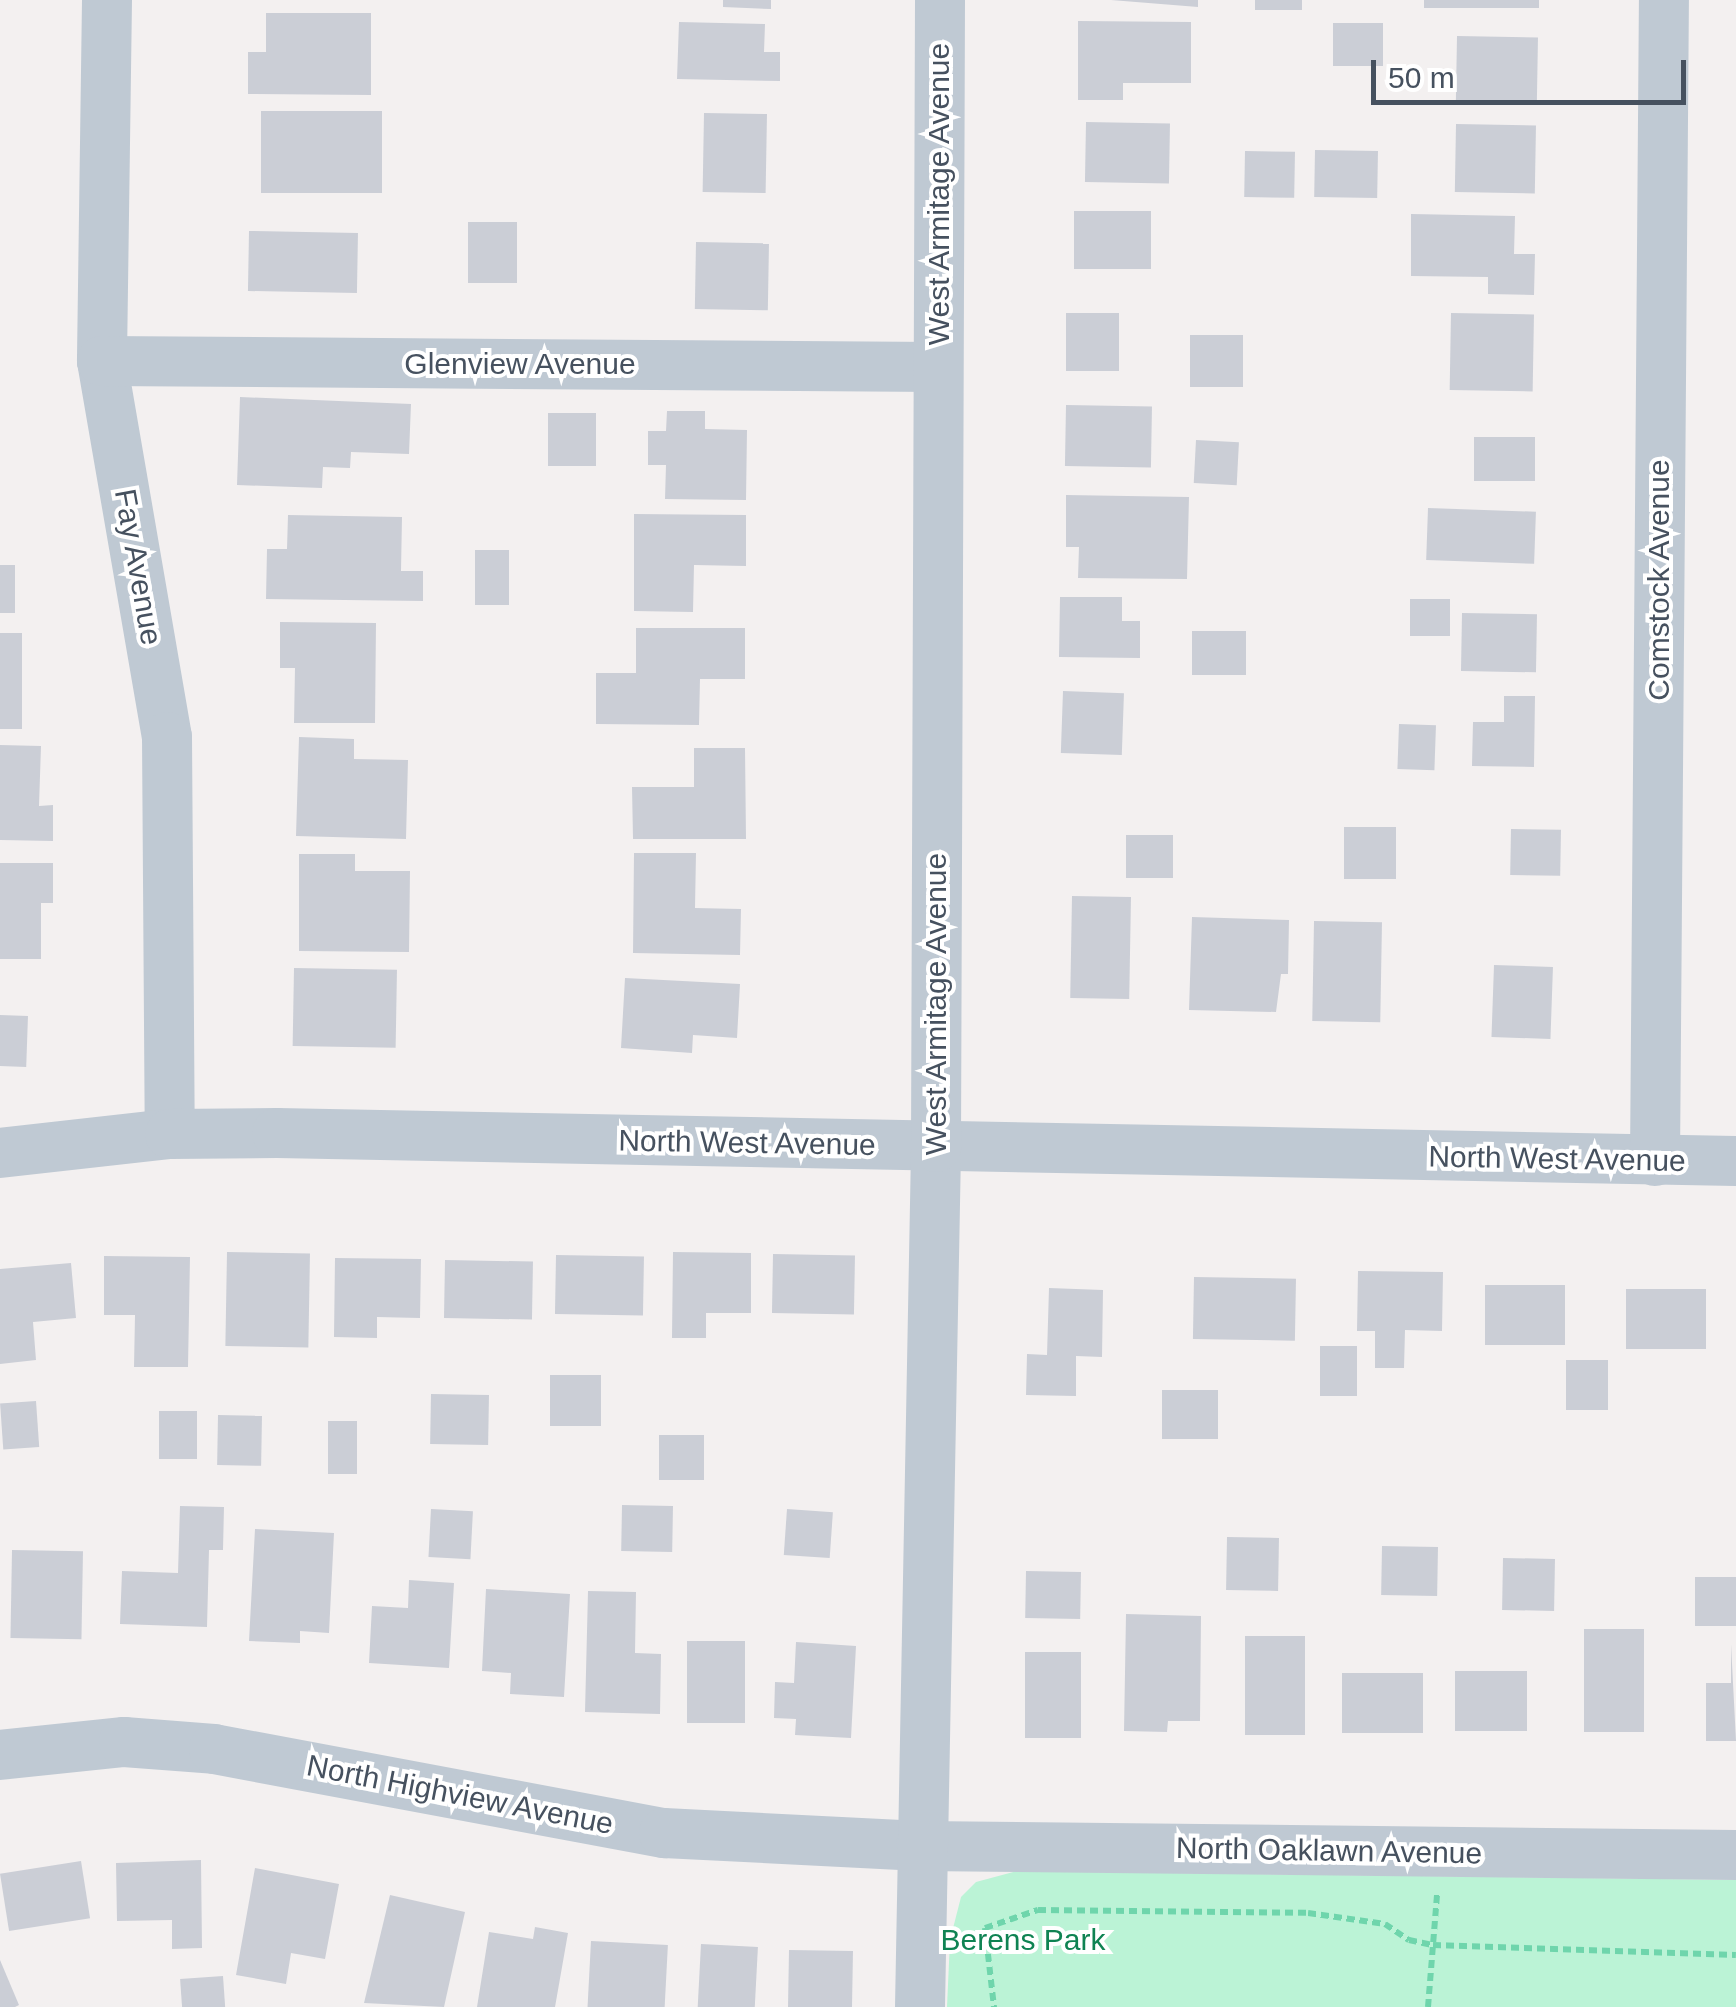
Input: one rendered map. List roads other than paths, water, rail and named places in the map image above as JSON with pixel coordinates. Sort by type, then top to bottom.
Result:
[{"type":"street","name":"Fay Avenue","points":[[107,0],[102,360],[167,737],[170,1134]]},
{"type":"street","name":"West Armitage Avenue","points":[[920,2007],[936,1148],[940,0]]},
{"type":"street","name":"Comstock Avenue","points":[[1655,1160],[1664,0]]},
{"type":"street","name":"Glenview Avenue","points":[[102,360],[937,367]]},
{"type":"street","name":"North West Avenue","points":[[0,1153],[170,1134],[1736,1162]]},
{"type":"street","name":"North Highview Avenue","points":[[0,1756],[124,1742],[214,1749],[664,1833],[921,1846]]},
{"type":"street","name":"North Oaklawn Avenue","points":[[921,1846],[1736,1856]]},
{"type":"park label","name":"Berens Park","points":[[1023,1940]]}]
